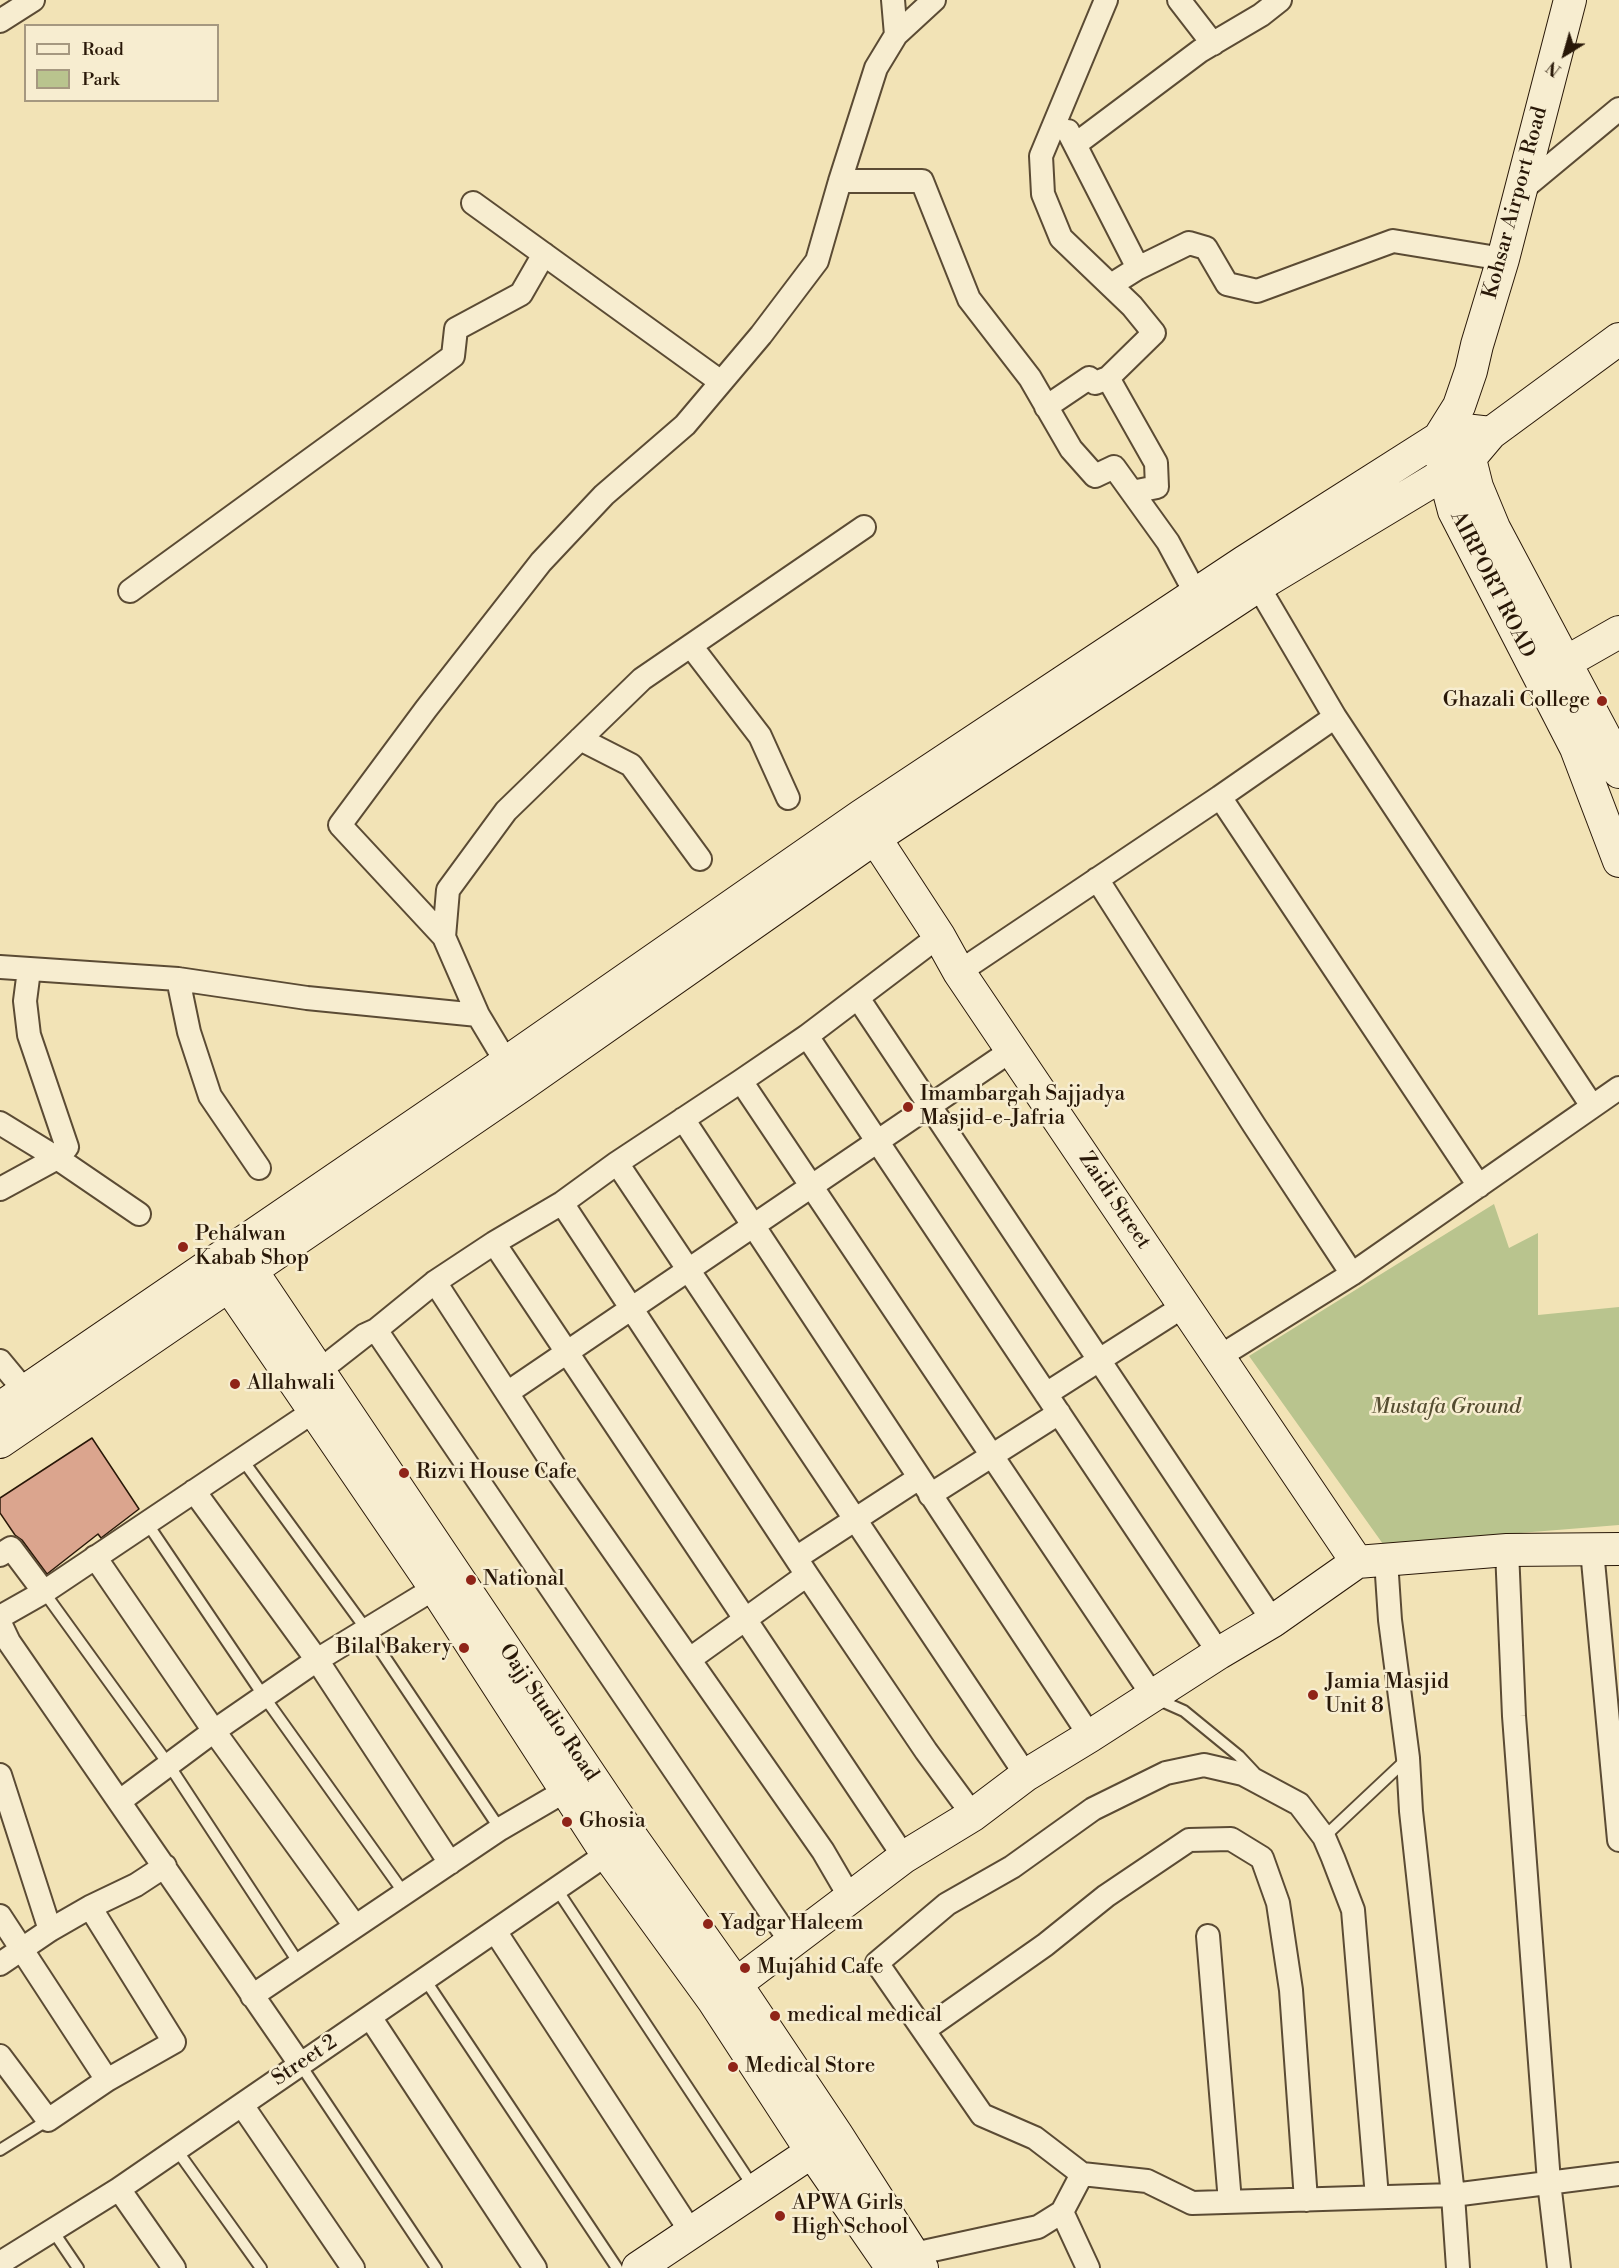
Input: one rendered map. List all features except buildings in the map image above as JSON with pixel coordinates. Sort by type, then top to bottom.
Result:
[{"type":"street","points":[[0,21],[33,0]]},
{"type":"street","points":[[893,0],[896,35]]},
{"type":"street","points":[[514,1074],[478,1015],[444,937],[340,825],[426,709],[541,562],[604,495],[685,425],[761,335],[817,261],[876,68],[896,35],[934,0]]},
{"type":"street","points":[[1046,406],[1089,378],[1095,383],[1108,378],[1154,333],[1132,306],[1061,238],[1044,194],[1041,156],[1106,0]]},
{"type":"street","points":[[1179,0],[1213,44]]},
{"type":"street","points":[[1076,144],[1200,51],[1261,15],[1280,0]]},
{"type":"street","name":"Kohsar Airport Road","points":[[1461,440],[1477,345],[1503,259],[1570,0]]},
{"type":"street","points":[[1519,192],[1619,109]]},
{"type":"street","points":[[1058,114],[1076,144],[1138,268]]},
{"type":"street","points":[[840,181],[922,181],[969,299],[1030,378],[1071,449],[1095,476],[1114,467],[1168,542],[1196,594]]},
{"type":"street","points":[[473,203],[721,382]]},
{"type":"street","points":[[1111,285],[1138,268],[1189,243],[1206,248],[1227,284],[1257,291],[1393,241],[1503,259]]},
{"type":"street","points":[[130,591],[453,356],[456,329],[521,294],[543,254]]},
{"type":"street","points":[[0,1442],[22,1404],[231,1266],[514,1074],[875,838],[1251,574],[1619,339]]},
{"type":"street","points":[[1108,378],[1156,463],[1157,487],[1132,492]]},
{"type":"street","points":[[1461,440],[1477,487],[1552,670],[1606,739],[1619,772]]},
{"type":"street","points":[[444,937],[448,890],[506,811],[642,679],[864,527]]},
{"type":"street","points":[[514,1074],[861,816],[1196,594],[1251,574]]},
{"type":"street","points":[[1251,574],[1335,717],[1592,1106]]},
{"type":"street","points":[[1552,670],[1619,632]]},
{"type":"street","points":[[691,645],[760,736],[788,798]]},
{"type":"street","name":"AIRPORT ROAD","points":[[1552,670],[1576,748],[1619,861]]},
{"type":"street","points":[[959,972],[1335,717]]},
{"type":"street","points":[[580,740],[631,765],[700,859]]},
{"type":"street","points":[[1220,797],[1479,1186]]},
{"type":"street","name":"Zaidi Street","points":[[875,838],[939,936],[959,972],[1219,1357],[1372,1561]]},
{"type":"street","points":[[1097,879],[1352,1274]]},
{"type":"street","points":[[319,1371],[365,1335],[376,1330],[435,1282],[494,1243],[562,1203],[617,1163],[807,1036],[939,936]]},
{"type":"street","points":[[0,967],[178,979],[307,998],[478,1015]]},
{"type":"street","points":[[0,1189],[57,1158],[67,1147],[29,1035],[26,1001],[29,970]]},
{"type":"street","points":[[178,979],[189,1032],[210,1096],[259,1168]]},
{"type":"street","points":[[858,998],[1273,1621]]},
{"type":"street","points":[[807,1036],[1219,1653]]},
{"type":"street","points":[[507,1393],[1012,1050]]},
{"type":"street","points":[[741,1081],[1153,1696]]},
{"type":"street","points":[[1219,1357],[1352,1274],[1619,1088]]},
{"type":"street","points":[[683,1119],[1090,1736]]},
{"type":"street","points":[[0,1123],[57,1158],[139,1214]]},
{"type":"street","points":[[617,1163],[1026,1775]]},
{"type":"street","points":[[562,1203],[802,1567],[926,1751],[973,1815]]},
{"type":"street","points":[[494,1243],[904,1857]]},
{"type":"street","name":"Oajj Studio Road","points":[[231,1266],[319,1371],[625,1826],[725,1992],[824,2143],[858,2171],[909,2264]]},
{"type":"street","name":"Oajj Studio Road","points":[[231,1266],[315,1412],[435,1588],[607,1854],[725,1992]]},
{"type":"street","points":[[435,1282],[557,1470],[823,1851],[851,1899]]},
{"type":"street","points":[[1046,1394],[1184,1306]]},
{"type":"street","points":[[376,1330],[791,1942]]},
{"type":"street","points":[[0,1361],[22,1404]]},
{"type":"street","points":[[0,1617],[44,1592],[315,1412]]},
{"type":"street","points":[[690,1659],[746,1619],[856,1520],[991,1456],[1059,1413]]},
{"type":"street","points":[[194,1491],[317,1660],[450,1863]]},
{"type":"street","points":[[4,1544],[44,1592]]},
{"type":"street","points":[[725,1992],[904,1857],[973,1815],[1026,1775],[1219,1653],[1372,1561],[1508,1550],[1606,1549],[1619,1840]]},
{"type":"street","points":[[1508,1550],[1514,1716],[1549,2182],[1559,2268]]},
{"type":"street","points":[[95,1557],[214,1731],[355,1926]]},
{"type":"street","points":[[1372,1561],[1390,1620],[1408,1758],[1411,1811],[1453,2195],[1458,2268]]},
{"type":"street","points":[[120,1801],[214,1731],[317,1660],[435,1588]]},
{"type":"street","points":[[0,1623],[9,1642],[300,2064]]},
{"type":"street","points":[[1377,2197],[1353,1910],[1324,1837],[1299,1804],[1243,1774],[1204,1766],[1166,1773],[1093,1809],[1012,1867],[947,1904],[878,1964],[982,2115],[1035,2138],[1082,2174],[1146,2181],[1192,2203],[1453,2195],[1619,2174]]},
{"type":"street","points":[[0,1775],[50,1930]]},
{"type":"street","points":[[252,1996],[500,1829],[565,1791]]},
{"type":"street","points":[[924,2030],[1045,1945],[1106,1896],[1153,1867],[1189,1840],[1231,1839],[1262,1858],[1278,1903],[1290,1990],[1306,2199]]},
{"type":"street","name":"Street 2","points":[[0,2263],[119,2189],[607,1854]]},
{"type":"street","points":[[0,1964],[90,1906],[136,1885],[165,1866]]},
{"type":"street","points":[[0,2056],[48,2120],[107,2080],[174,2042],[90,1906]]},
{"type":"street","points":[[0,1916],[107,2080]]},
{"type":"street","points":[[495,1931],[691,2232]]},
{"type":"street","points":[[1208,1936],[1230,2202]]},
{"type":"street","points":[[369,2017],[535,2268]]},
{"type":"street","points":[[242,2105],[353,2268]]},
{"type":"street","points":[[638,2268],[824,2143]]},
{"type":"street","points":[[909,2264],[1038,2227],[1062,2212],[1082,2174]]},
{"type":"street","points":[[119,2189],[174,2268]]},
{"type":"street","points":[[1062,2212],[1088,2268]]},
{"type":"lane","points":[[242,1459],[366,1629],[500,1829]]},
{"type":"lane","points":[[147,1522],[265,1698],[404,1893]]},
{"type":"lane","points":[[44,1592],[170,1765],[300,1965]]},
{"type":"lane","points":[[1153,1696],[1184,1711],[1239,1756],[1271,1789]]},
{"type":"lane","points":[[1324,1837],[1408,1758]]},
{"type":"lane","points":[[556,1888],[756,2190]]},
{"type":"lane","points":[[424,1978],[616,2268]]},
{"type":"lane","points":[[300,2064],[436,2268]]},
{"type":"lane","points":[[0,2150],[48,2120]]},
{"type":"lane","points":[[176,2149],[261,2268]]},
{"type":"lane","points":[[53,2231],[78,2268]]},
{"type":"green space","name":"Mustafa Ground","points":[[1494,1204],[1509,1248],[1538,1233],[1538,1315],[1619,1307],[1619,1525],[1383,1544],[1249,1356]]},
{"type":"place","name":"Ghazali College","points":[[1602,701]]},
{"type":"place","name":"Imambargah Sajjadya Masjid-e-Jafria","points":[[908,1107]]},
{"type":"place","name":"Pehalwan Kabab Shop","points":[[183,1247]]},
{"type":"place","name":"Allahwali","points":[[235,1384]]},
{"type":"place","name":"Rizvi House Cafe","points":[[404,1473]]},
{"type":"place","name":"National","points":[[471,1580]]},
{"type":"place","name":"Bilal Bakery","points":[[464,1648]]},
{"type":"place","name":"Jamia Masjid Unit 8","points":[[1313,1695]]},
{"type":"place","name":"Ghosia","points":[[567,1822]]},
{"type":"place","name":"Yadgar Haleem","points":[[708,1924]]},
{"type":"place","name":"Mujahid Cafe","points":[[745,1968]]},
{"type":"place","name":"medical medical","points":[[775,2016]]},
{"type":"place","name":"Medical Store","points":[[733,2067]]},
{"type":"place","name":"APWA Girls High School","points":[[780,2216]]}]
